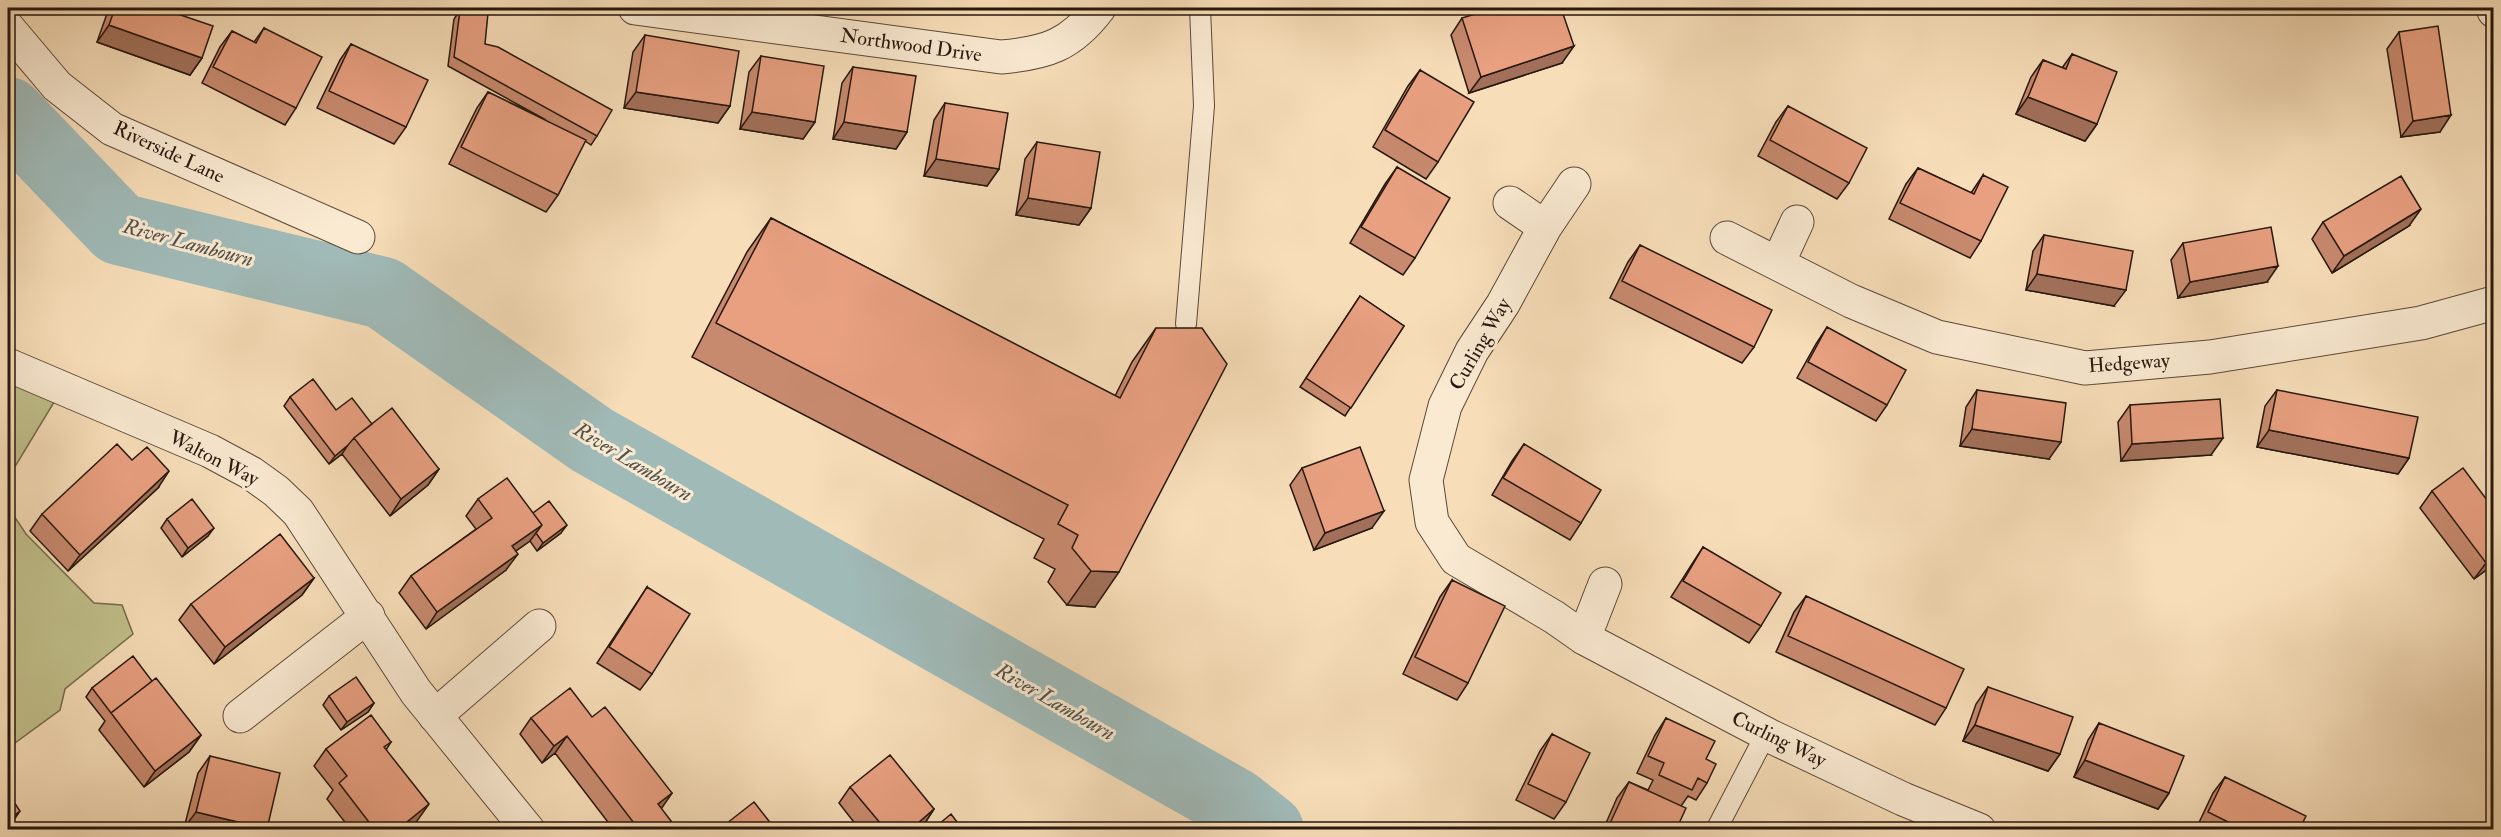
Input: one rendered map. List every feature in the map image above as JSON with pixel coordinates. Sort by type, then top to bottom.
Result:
[{"type":"street","name":"Northwood Drive","points":[[635,8],[1001,57],[1026,55],[1051,49],[1072,38],[1100,8]]},
{"type":"street","name":"Riverside Lane","points":[[8,28],[57,86],[112,129],[358,237]]},
{"type":"street","name":"Curling Way","points":[[1574,184],[1545,227],[1503,304],[1472,351],[1445,406],[1426,480],[1432,522],[1456,559],[1554,617],[1584,638],[1766,734],[1904,799],[1979,830]]},
{"type":"street","points":[[1510,203],[1545,227]]},
{"type":"street","points":[[1778,263],[1797,222]]},
{"type":"street","name":"Hedgeway","points":[[1727,238],[1851,301],[1937,337],[2085,368],[2210,357],[2421,322],[2493,303]]},
{"type":"street","name":"Walton Way","points":[[8,365],[210,451],[251,473],[276,491],[298,512],[368,616],[392,657],[435,716],[528,830]]},
{"type":"street","points":[[1584,638],[1605,584]]},
{"type":"street","points":[[240,716],[368,616]]},
{"type":"street","points":[[435,716],[539,626]]},
{"type":"lane","points":[[1186,324],[1204,106],[1200,8]]},
{"type":"lane","points":[[1716,830],[1766,734]]},
{"type":"shaded area","points":[[8,378],[62,389],[16,465],[8,472]]},
{"type":"shaded area","points":[[8,507],[26,534],[94,603],[122,605],[133,634],[65,689],[60,710],[8,748]]},
{"type":"building","points":[[115,8],[167,8],[166,10],[213,26],[202,58],[109,25]]},
{"type":"building","points":[[1495,8],[1561,8],[1574,46],[1481,77],[1462,18]]},
{"type":"building","points":[[460,10],[488,13],[485,44],[498,47],[612,110],[597,136],[454,57]]},
{"type":"building","points":[[2438,26],[2451,115],[2413,121],[2399,32]]},
{"type":"building","points":[[264,28],[322,57],[296,108],[213,67],[232,31],[256,43]]},
{"type":"building","points":[[645,35],[739,51],[730,106],[636,92]]},
{"type":"building","points":[[351,44],[428,80],[406,127],[329,91]]},
{"type":"building","points":[[2072,54],[2117,72],[2097,124],[2028,97],[2043,60],[2066,69]]},
{"type":"building","points":[[761,56],[824,66],[815,122],[752,112]]},
{"type":"building","points":[[853,67],[916,76],[907,132],[844,122]]},
{"type":"building","points":[[1420,70],[1474,102],[1438,162],[1385,130]]},
{"type":"building","points":[[488,92],[586,140],[558,195],[461,147]]},
{"type":"building","points":[[945,103],[1008,113],[999,169],[936,159]]},
{"type":"building","points":[[1788,106],[1867,148],[1849,183],[1770,140]]},
{"type":"building","points":[[1037,142],[1100,152],[1091,208],[1028,198]]},
{"type":"building","points":[[1397,167],[1450,198],[1415,258],[1361,227]]},
{"type":"building","points":[[1918,168],[1974,194],[1983,175],[2008,187],[1981,241],[1900,203]]},
{"type":"building","points":[[2401,176],[2421,209],[2344,256],[2323,222]]},
{"type":"building","points":[[771,218],[1120,398],[1156,328],[1202,328],[1227,364],[1119,572],[1091,571],[1072,548],[1078,535],[1058,524],[1068,505],[716,323]]},
{"type":"building","points":[[2271,227],[2278,266],[2190,282],[2183,243]]},
{"type":"building","points":[[2044,235],[2133,251],[2126,290],[2037,274]]},
{"type":"building","points":[[1640,245],[1772,310],[1754,347],[1622,281]]},
{"type":"building","points":[[1360,296],[1404,326],[1351,408],[1306,378]]},
{"type":"building","points":[[1827,327],[1906,370],[1887,405],[1808,362]]},
{"type":"building","points":[[313,379],[336,410],[352,398],[372,424],[335,456],[290,397]]},
{"type":"building","points":[[1977,390],[2066,403],[2061,442],[1972,429]]},
{"type":"building","points":[[2277,390],[2418,417],[2409,458],[2269,430]]},
{"type":"building","points":[[2220,399],[2223,438],[2132,444],[2130,405]]},
{"type":"building","points":[[392,408],[439,469],[401,499],[354,438]]},
{"type":"building","points":[[117,444],[132,460],[147,447],[169,471],[80,555],[42,514]]},
{"type":"building","points":[[1524,444],[1601,490],[1581,523],[1503,478]]},
{"type":"building","points":[[1360,447],[1384,511],[1325,533],[1302,468]]},
{"type":"building","points":[[2463,468],[2493,508],[2493,557],[2486,563],[2432,491]]},
{"type":"building","points":[[507,478],[542,525],[512,546],[518,554],[437,612],[411,576],[492,518],[478,499]]},
{"type":"building","points":[[192,499],[214,528],[188,548],[167,519]]},
{"type":"building","points":[[549,501],[567,525],[543,543],[536,533],[542,525],[533,513]]},
{"type":"building","points":[[280,534],[314,578],[225,647],[191,604]]},
{"type":"building","points":[[1703,547],[1781,593],[1761,626],[1683,581]]},
{"type":"building","points":[[1452,580],[1505,606],[1468,683],[1415,657]]},
{"type":"building","points":[[647,587],[690,614],[652,674],[609,647]]},
{"type":"building","points":[[1806,596],[1964,669],[1946,708],[1788,636]]},
{"type":"building","points":[[133,656],[152,681],[111,713],[92,688]]},
{"type":"building","points":[[356,677],[374,703],[347,722],[329,696]]},
{"type":"building","points":[[156,678],[201,735],[155,771],[111,713]]},
{"type":"building","points":[[1988,687],[2073,717],[2060,754],[1975,725]]},
{"type":"building","points":[[570,688],[592,717],[605,707],[672,793],[658,804],[671,821],[660,830],[628,830],[627,828],[634,823],[567,736],[554,746],[531,718]]},
{"type":"building","points":[[371,715],[391,742],[384,747],[429,804],[397,830],[375,830],[339,783],[347,776],[326,749]]},
{"type":"building","points":[[1666,718],[1715,741],[1706,759],[1716,764],[1707,783],[1698,778],[1692,790],[1659,775],[1664,763],[1648,756]]},
{"type":"building","points":[[2099,723],[2184,756],[2169,793],[2085,760]]},
{"type":"building","points":[[1552,734],[1590,753],[1566,802],[1528,784]]},
{"type":"building","points":[[890,755],[934,809],[910,830],[886,830],[850,787]]},
{"type":"building","points":[[210,756],[280,773],[267,829],[196,812]]},
{"type":"building","points":[[2225,777],[2306,816],[2299,830],[2244,830],[2208,812]]},
{"type":"building","points":[[1629,782],[1686,808],[1676,830],[1607,830]]},
{"type":"building","points":[[8,793],[20,811],[8,820]]},
{"type":"building","points":[[754,802],[776,830],[725,830],[722,827]]},
{"type":"building","points":[[951,814],[963,830],[932,830]]},
{"type":"waterway","name":"River Lambourn","points":[[8,113],[119,229],[383,293],[592,440],[1235,804],[1268,830]]}]
